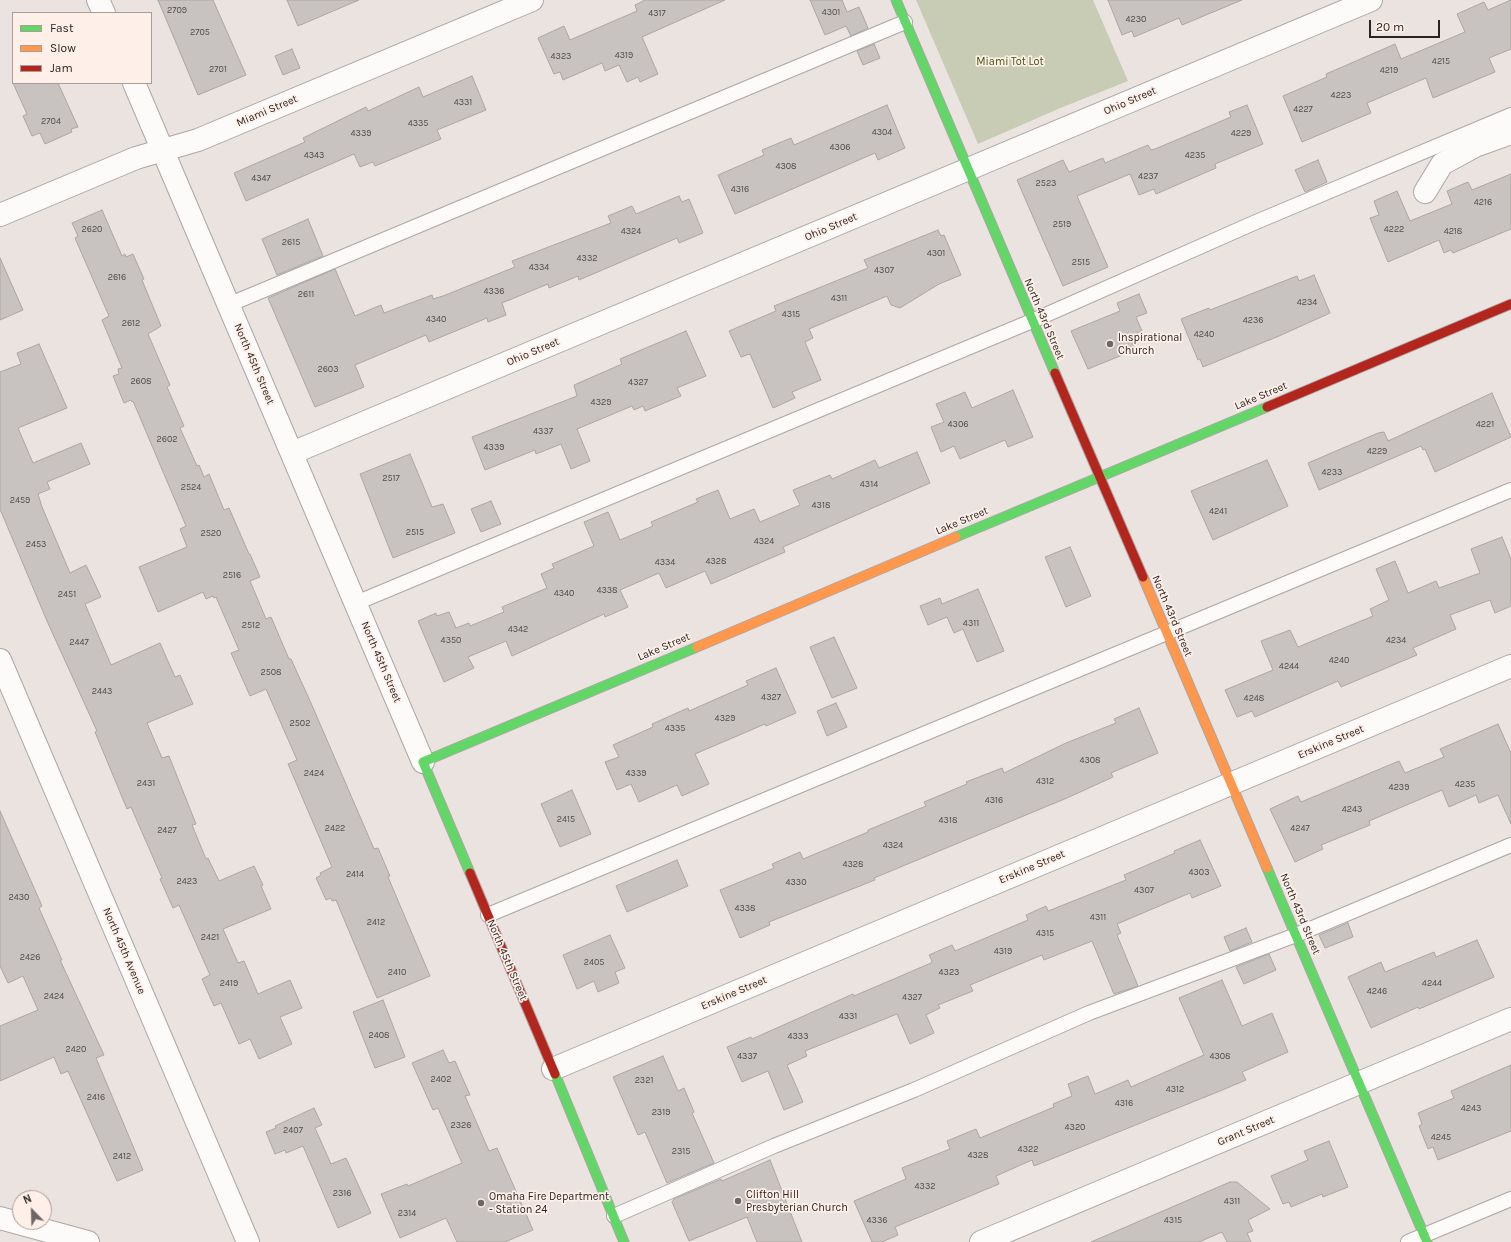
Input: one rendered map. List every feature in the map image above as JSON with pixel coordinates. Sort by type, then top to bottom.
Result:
[{"type":"main road","name":"North 43rd Street","points":[[896,0],[1425,1239]]},
{"type":"main road","name":"Lake Street","points":[[423,762],[1098,476],[1511,304]]},
{"type":"main road","name":"North 45th Street","points":[[423,762],[554,1069],[624,1242]]},
{"type":"street","name":"Miami Street","points":[[0,215],[136,158],[198,140],[532,0]]},
{"type":"street","name":"Ohio Street","points":[[292,453],[1371,0]]},
{"type":"street","name":"North 45th Street","points":[[134,84],[423,762]]},
{"type":"street","points":[[1425,192],[1442,164],[1475,146],[1511,133]]},
{"type":"street","name":"North 45th Avenue","points":[[0,660],[248,1242]]},
{"type":"street","name":"Erskine Street","points":[[554,1069],[1511,666]]},
{"type":"street","name":"Grant Street","points":[[981,1242],[1511,1020]]},
{"type":"street","points":[[0,1218],[88,1242]]},
{"type":"lane","points":[[228,305],[905,22]]},
{"type":"lane","points":[[356,603],[1032,321],[1256,222],[1511,115]]},
{"type":"lane","points":[[488,915],[1511,490]]},
{"type":"lane","points":[[614,1216],[774,1146],[914,1090],[1089,1013],[1296,935],[1511,845]]},
{"type":"lane","points":[[1408,1242],[1425,1239],[1511,1199]]},
{"type":"green space","name":"Miami Tot Lot","points":[[916,0],[1093,0],[1128,81],[1058,109],[978,144]]},
{"type":"building","points":[[158,0],[213,0],[246,75],[198,95]]},
{"type":"building","points":[[287,0],[359,0],[298,26]]},
{"type":"building","points":[[645,0],[725,0],[642,37],[658,74],[640,82],[638,77],[627,82],[619,65],[605,71],[602,63],[563,80],[560,72],[554,74],[538,38],[564,26],[570,40],[637,11],[635,5]]},
{"type":"building","points":[[810,0],[842,0],[847,12],[859,7],[868,28],[851,36],[846,26],[825,35]]},
{"type":"building","points":[[1108,0],[1242,0],[1182,25],[1179,18],[1134,37],[1132,31],[1122,35]]},
{"type":"building","points":[[1511,0],[1511,49],[1489,58],[1495,72],[1433,98],[1426,78],[1367,103],[1371,113],[1302,142],[1283,96],[1327,77],[1326,74],[1395,44],[1401,59],[1465,32],[1457,14],[1484,2],[1488,10]]},
{"type":"building","points":[[874,44],[880,58],[863,65],[857,51]]},
{"type":"building","points":[[292,49],[300,68],[283,75],[275,56]]},
{"type":"building","points":[[472,76],[486,110],[437,130],[441,139],[375,166],[373,162],[360,167],[354,154],[246,201],[234,173],[305,142],[303,138],[366,107],[368,111],[419,87],[423,97]]},
{"type":"building","points":[[13,84],[58,84],[78,127],[71,129],[72,132],[45,144],[40,133],[32,136],[23,116],[27,114]]},
{"type":"building","points":[[887,105],[905,148],[878,160],[875,153],[735,214],[718,175],[764,155],[762,150],[791,138],[794,145]]},
{"type":"building","points":[[1247,105],[1263,144],[1215,164],[1216,168],[1156,194],[1154,189],[1139,195],[1130,174],[1077,196],[1108,267],[1063,286],[1017,180],[1063,160],[1069,172],[1103,158],[1105,163],[1148,145],[1151,150],[1155,149],[1231,117],[1229,112]]},
{"type":"building","points":[[1318,160],[1327,182],[1305,192],[1295,170]]},
{"type":"building","points":[[1511,174],[1511,229],[1453,253],[1451,250],[1444,253],[1439,240],[1388,262],[1370,218],[1379,215],[1374,201],[1397,191],[1410,221],[1452,204],[1447,191],[1468,182],[1472,190]]},
{"type":"building","points":[[679,196],[682,202],[689,199],[703,233],[679,243],[677,238],[579,280],[578,276],[549,288],[548,284],[502,303],[506,315],[488,322],[487,318],[429,342],[426,335],[355,365],[364,387],[315,407],[268,298],[335,269],[355,316],[381,305],[384,313],[432,295],[433,299],[443,296],[515,267],[512,261],[611,223],[608,216],[632,206],[636,214]]},
{"type":"building","points":[[102,210],[122,256],[125,254],[126,257],[133,254],[161,326],[148,334],[170,385],[167,387],[184,426],[180,428],[197,466],[199,465],[204,477],[209,474],[224,510],[229,508],[250,554],[260,577],[250,581],[266,619],[271,617],[289,659],[291,659],[311,703],[374,849],[378,848],[390,876],[388,877],[430,976],[377,998],[336,900],[332,901],[331,898],[326,900],[316,878],[321,875],[320,873],[332,867],[288,764],[297,760],[266,689],[250,696],[231,653],[239,650],[216,597],[214,598],[213,596],[206,599],[203,592],[158,612],[139,567],[187,547],[180,529],[186,526],[133,401],[132,402],[131,400],[124,403],[113,376],[119,374],[118,369],[122,368],[102,320],[109,316],[75,238],[78,236],[72,223]]},
{"type":"building","points":[[308,219],[323,256],[277,275],[262,239]]},
{"type":"building","points":[[938,230],[941,236],[944,235],[961,275],[939,284],[900,308],[891,305],[887,296],[809,329],[813,338],[805,342],[821,380],[792,392],[795,398],[773,408],[750,354],[741,357],[729,331],[776,311],[774,306],[868,268],[864,260]]},
{"type":"building","points":[[0,258],[23,310],[0,320]]},
{"type":"building","points":[[1314,275],[1330,313],[1279,336],[1203,367],[1200,359],[1198,360],[1181,319],[1209,308],[1210,310],[1297,276],[1299,281]]},
{"type":"building","points":[[1139,294],[1147,313],[1136,317],[1142,331],[1130,336],[1135,350],[1088,369],[1071,331],[1120,311],[1117,303]]},
{"type":"building","points":[[686,331],[706,376],[677,388],[681,396],[645,411],[643,406],[634,410],[632,406],[577,429],[590,461],[571,469],[561,444],[536,454],[535,450],[485,470],[472,437],[577,396],[574,385],[622,364],[620,359]]},
{"type":"building","points":[[39,344],[67,408],[18,428],[33,463],[81,443],[90,464],[47,482],[50,489],[38,494],[42,507],[70,573],[86,565],[101,597],[85,604],[111,665],[160,643],[175,677],[180,675],[193,704],[147,723],[162,758],[169,756],[196,824],[192,825],[206,859],[208,858],[219,881],[254,866],[263,885],[261,886],[271,909],[223,929],[238,963],[244,961],[258,994],[290,980],[302,1008],[280,1017],[292,1044],[259,1059],[250,1039],[239,1044],[221,1003],[214,1006],[202,979],[210,975],[179,905],[173,908],[160,879],[162,878],[131,807],[127,809],[95,732],[97,731],[47,621],[0,509],[0,372],[21,364],[17,353]]},
{"type":"building","points":[[1013,390],[1033,437],[1008,447],[1005,440],[960,459],[954,446],[941,452],[931,427],[944,422],[936,404],[965,392],[972,408]]},
{"type":"building","points":[[1492,393],[1511,437],[1435,472],[1425,449],[1423,450],[1421,446],[1319,490],[1308,463],[1378,433],[1384,432],[1388,441]]},
{"type":"building","points":[[917,452],[930,483],[783,547],[785,552],[711,584],[705,571],[666,588],[659,573],[620,590],[628,607],[605,617],[604,614],[512,656],[506,641],[468,657],[474,668],[444,682],[418,621],[436,613],[437,616],[449,612],[456,628],[469,623],[470,626],[504,612],[502,607],[547,588],[541,574],[554,568],[552,564],[594,546],[584,522],[608,512],[620,540],[653,526],[651,522],[698,502],[696,499],[718,490],[730,519],[754,509],[760,522],[800,505],[793,490],[830,475],[832,479],[875,460],[879,468]]},
{"type":"building","points":[[410,454],[432,507],[443,504],[455,533],[393,558],[360,474]]},
{"type":"building","points":[[1267,460],[1288,506],[1213,540],[1191,491]]},
{"type":"building","points":[[491,501],[501,524],[481,532],[471,509]]},
{"type":"building","points":[[1502,537],[1511,559],[1511,606],[1495,613],[1490,600],[1450,615],[1456,629],[1413,648],[1417,655],[1341,687],[1338,681],[1255,717],[1252,711],[1237,717],[1225,690],[1273,670],[1261,641],[1290,630],[1298,647],[1373,616],[1370,609],[1389,600],[1376,569],[1395,561],[1408,593],[1436,581],[1439,588],[1480,573],[1471,549]]},
{"type":"building","points":[[1070,547],[1091,596],[1066,607],[1045,557]]},
{"type":"building","points":[[978,589],[1004,651],[977,662],[963,629],[954,633],[947,617],[928,625],[920,606],[940,598],[942,604]]},
{"type":"building","points":[[834,637],[857,688],[832,698],[810,647]]},
{"type":"building","points":[[776,668],[796,713],[766,726],[765,724],[695,754],[709,784],[682,796],[677,785],[639,802],[631,784],[617,790],[605,762],[619,757],[613,745],[653,727],[652,724],[688,708],[689,711],[748,685],[746,681]]},
{"type":"building","points":[[836,703],[847,727],[827,736],[817,711]]},
{"type":"building","points":[[1139,708],[1158,753],[1111,773],[1113,777],[1067,798],[874,878],[875,880],[769,922],[770,925],[740,938],[720,890],[774,868],[772,864],[800,852],[803,859],[868,832],[868,830],[926,806],[924,802],[967,784],[966,782],[1002,768],[1004,773],[1066,743],[1116,723],[1114,719]]},
{"type":"building","points":[[1498,724],[1511,753],[1511,824],[1498,795],[1479,803],[1476,795],[1449,807],[1442,790],[1369,821],[1370,825],[1321,845],[1323,849],[1295,862],[1270,809],[1298,796],[1301,802],[1399,761],[1405,773],[1444,757],[1440,749]]},
{"type":"building","points":[[572,790],[591,834],[560,847],[541,804]]},
{"type":"building","points":[[0,811],[42,906],[39,908],[62,960],[60,960],[104,1055],[96,1058],[143,1170],[117,1181],[68,1071],[61,1074],[54,1057],[0,1081],[0,1026],[38,1010],[23,976],[8,983],[0,966]]},
{"type":"building","points":[[1200,840],[1221,886],[1192,898],[1190,893],[1117,924],[1121,933],[1117,935],[1138,986],[1114,994],[1092,941],[1044,960],[1042,955],[970,985],[973,991],[938,1005],[940,1008],[926,1015],[934,1033],[910,1044],[897,1014],[805,1051],[807,1056],[787,1065],[803,1102],[784,1110],[768,1071],[742,1082],[727,1047],[751,1037],[752,1039],[853,994],[854,996],[931,963],[932,961],[929,955],[952,945],[955,951],[1028,920],[1026,915],[1046,906],[1048,911],[1126,880],[1124,875],[1175,853],[1174,851]]},
{"type":"building","points":[[677,860],[688,886],[627,912],[616,886]]},
{"type":"building","points":[[1348,923],[1353,937],[1325,948],[1319,935]]},
{"type":"building","points":[[1246,928],[1252,942],[1230,951],[1224,937]]},
{"type":"building","points":[[610,935],[625,968],[615,972],[619,983],[598,992],[594,981],[577,989],[563,955]]},
{"type":"building","points":[[1477,940],[1494,977],[1419,1009],[1418,1007],[1371,1028],[1348,977],[1381,962],[1385,972],[1434,952],[1436,957]]},
{"type":"building","points":[[1269,954],[1276,970],[1244,984],[1236,967]]},
{"type":"building","points":[[1222,980],[1242,1026],[1272,1013],[1288,1052],[1242,1072],[1246,1080],[1034,1166],[1032,1160],[996,1176],[999,1184],[895,1227],[898,1235],[882,1242],[872,1242],[854,1201],[906,1179],[902,1168],[950,1149],[947,1141],[976,1129],[980,1138],[1054,1107],[1053,1104],[1072,1096],[1068,1084],[1088,1076],[1095,1094],[1128,1080],[1131,1087],[1204,1055],[1179,998]]},
{"type":"building","points":[[383,1000],[405,1057],[375,1068],[353,1012]]},
{"type":"building","points":[[443,1050],[449,1063],[455,1061],[470,1095],[465,1096],[489,1151],[497,1148],[533,1230],[505,1242],[457,1242],[446,1218],[400,1238],[381,1194],[407,1184],[408,1186],[462,1163],[438,1108],[433,1110],[412,1063]]},
{"type":"building","points":[[663,1056],[678,1091],[684,1088],[694,1112],[692,1113],[714,1163],[667,1183],[645,1132],[638,1135],[613,1077]]},
{"type":"building","points":[[1511,1065],[1511,1131],[1438,1160],[1433,1147],[1428,1149],[1419,1126],[1422,1124],[1418,1113],[1454,1098],[1451,1091]]},
{"type":"building","points":[[314,1108],[322,1125],[315,1128],[331,1164],[346,1158],[371,1213],[338,1228],[303,1146],[286,1153],[285,1150],[275,1154],[266,1132],[276,1128],[275,1126]]},
{"type":"building","points":[[1329,1141],[1348,1187],[1323,1197],[1322,1194],[1291,1207],[1289,1202],[1283,1204],[1271,1176],[1308,1160],[1304,1151]]},
{"type":"building","points":[[770,1160],[802,1242],[757,1242],[747,1217],[689,1241],[672,1202],[674,1199],[721,1179],[722,1181]]},
{"type":"building","points":[[1230,1182],[1237,1182],[1270,1209],[1248,1220],[1253,1231],[1247,1233],[1251,1242],[1227,1242],[1222,1232],[1199,1242],[1091,1242]]},
{"type":"traffic: fast","points":[[896,0],[1055,373]]},
{"type":"traffic: fast","points":[[956,537],[1267,407]]},
{"type":"traffic: fast","points":[[470,873],[423,762],[697,647]]},
{"type":"traffic: fast","points":[[1267,868],[1427,1242]]},
{"type":"traffic: fast","points":[[555,1074],[624,1242]]},
{"type":"traffic: slow","points":[[697,647],[956,537]]},
{"type":"traffic: slow","points":[[1143,577],[1267,868]]},
{"type":"traffic: jam","points":[[1267,407],[1511,304]]},
{"type":"traffic: jam","points":[[1055,373],[1143,577]]},
{"type":"traffic: jam","points":[[470,873],[555,1074]]},
{"type":"place","name":"Inspirational Church","points":[[1110,344]]},
{"type":"place","name":"Clifton Hill Presbyterian Church","points":[[738,1201]]},
{"type":"place","name":"Omaha Fire Department - Station 24","points":[[481,1203]]}]
